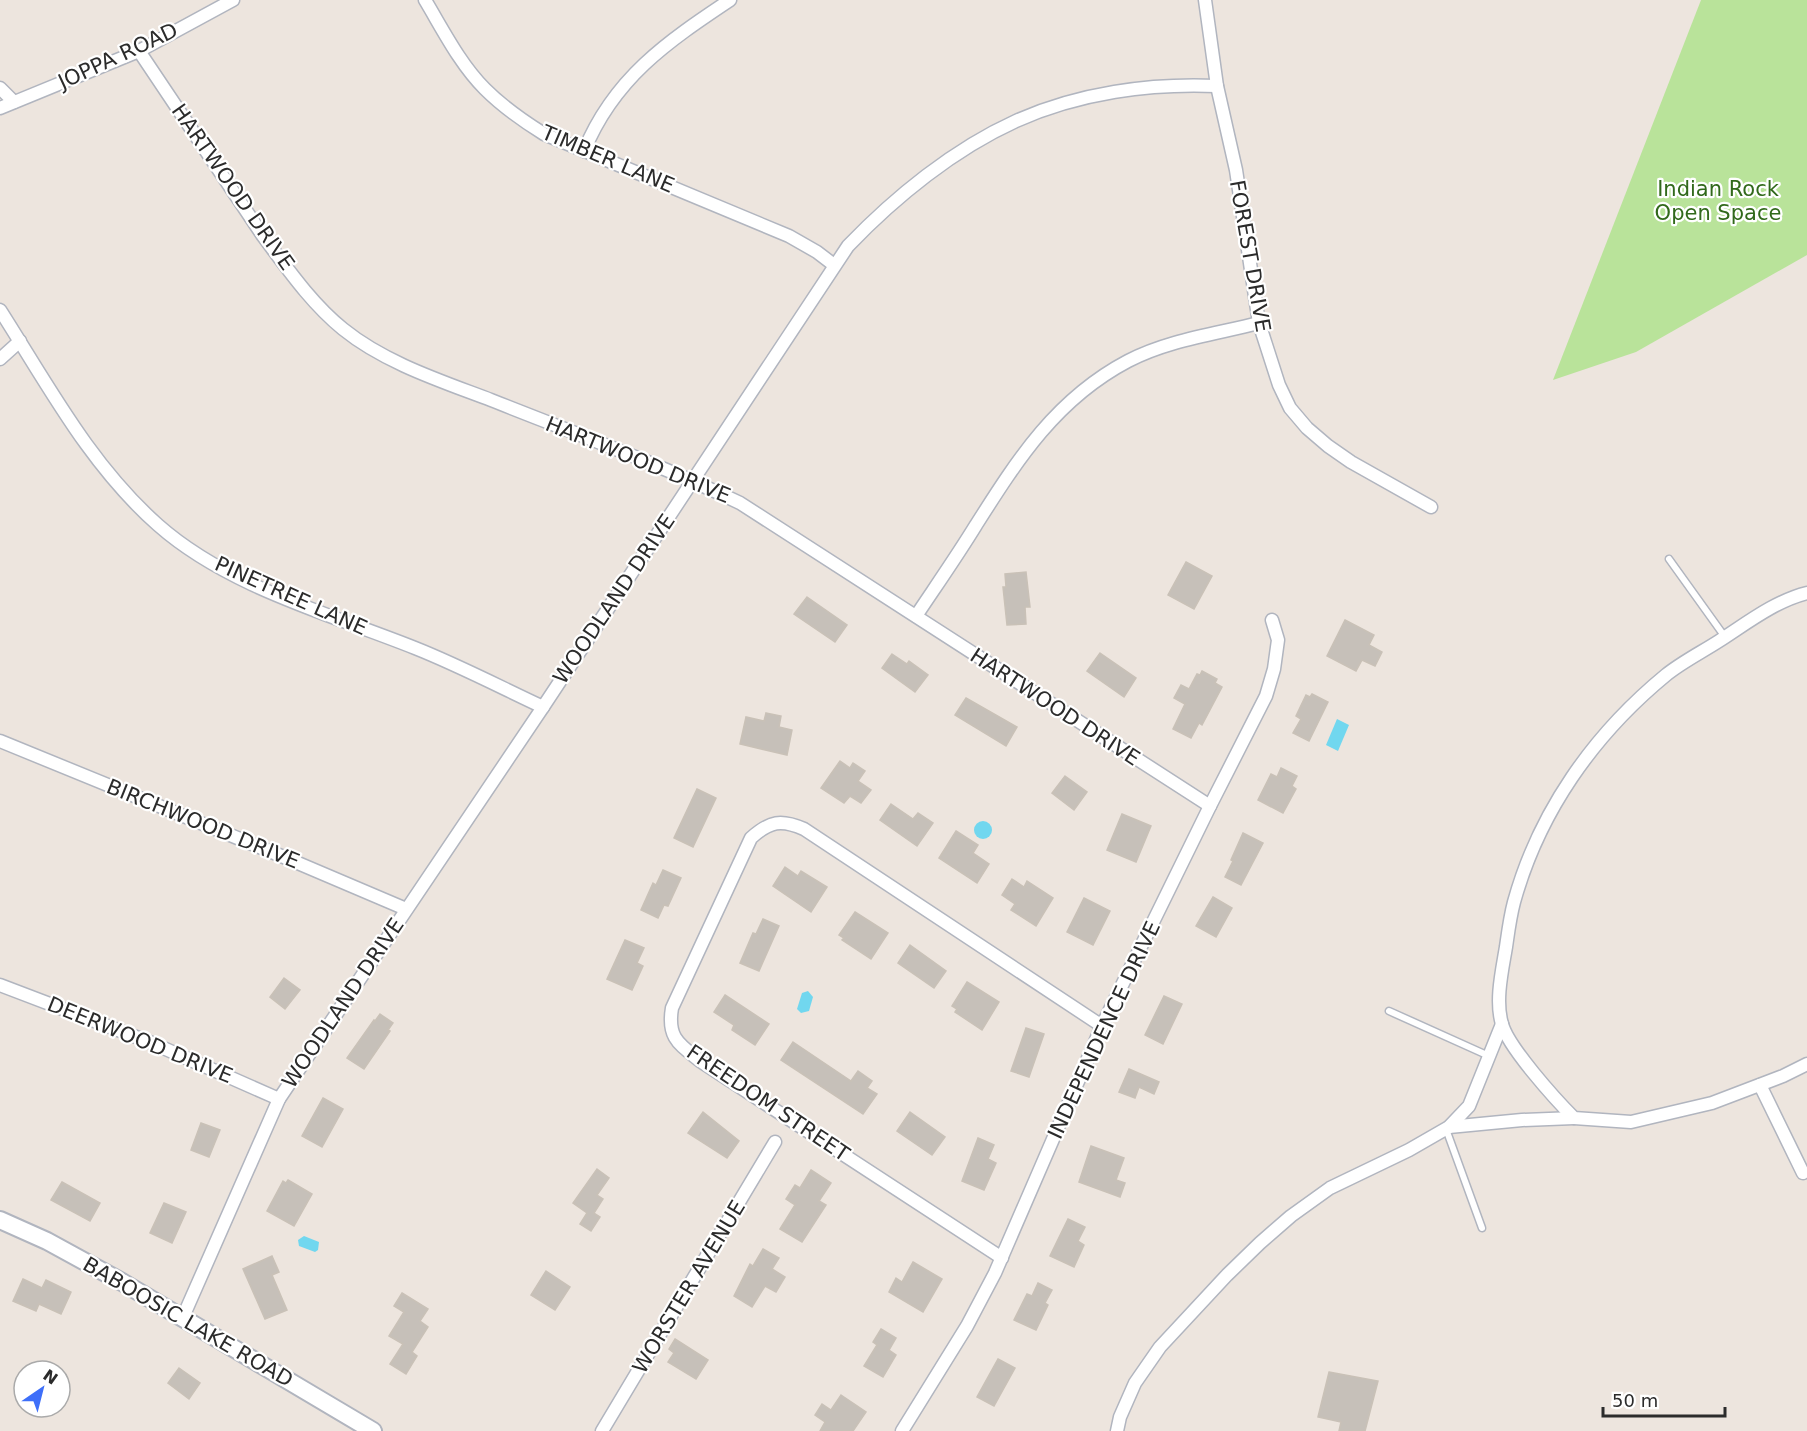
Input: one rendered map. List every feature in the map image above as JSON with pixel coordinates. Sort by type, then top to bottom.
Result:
[{"type":"street","name":"JOPPA ROAD","points":[[0,108],[139,51],[233,0]]},
{"type":"street","name":"TIMBER LANE","points":[[425,0],[460,59],[484,88],[512,114],[544,134],[789,236],[818,252],[834,265]]},
{"type":"street","points":[[584,151],[593,127],[638,68],[666,44],[730,0]]},
{"type":"street","name":"FOREST DRIVE","points":[[1205,0],[1217,86],[1236,170],[1259,323],[1279,385],[1290,408],[1307,428],[1328,446],[1431,507]]},
{"type":"street","name":"HARTWOOD DRIVE","points":[[139,51],[262,236],[310,296],[343,329],[366,345],[417,370],[693,480],[740,503],[1210,807]]},
{"type":"street","name":"WOODLAND DRIVE","points":[[183,1317],[279,1099],[543,707],[834,265],[864,229],[919,183],[982,139],[1017,121],[1053,107],[1090,97],[1179,84],[1217,86]]},
{"type":"street","points":[[0,88],[14,102]]},
{"type":"street","name":"PINETREE LANE","points":[[0,310],[83,441],[105,470],[159,526],[189,548],[255,585],[417,649],[543,707]]},
{"type":"street","points":[[916,616],[1010,472],[1037,434],[1060,409],[1093,383],[1129,361],[1154,350],[1259,323]]},
{"type":"street","points":[[0,359],[20,341]]},
{"type":"street","points":[[1574,1118],[1558,1102],[1511,1042],[1502,1024],[1500,999],[1513,904],[1541,828],[1565,785],[1595,745],[1667,674],[1792,597],[1807,593]]},
{"type":"street","name":"INDEPENDENCE DRIVE","points":[[902,1431],[967,1326],[1002,1258],[1102,1026],[1266,696],[1274,669],[1278,640],[1272,620]]},
{"type":"street","name":"BIRCHWOOD DRIVE","points":[[0,741],[406,909]]},
{"type":"street","name":"FREEDOM STREET","points":[[1002,1258],[700,1061],[681,1046],[672,1035],[670,1022],[672,1008],[751,838],[761,829],[775,823],[789,823],[812,834],[1102,1026]]},
{"type":"street","name":"DEERWOOD DRIVE","points":[[0,985],[122,1031],[279,1099]]},
{"type":"street","points":[[1117,1431],[1120,1417],[1135,1383],[1160,1347],[1260,1243],[1291,1216],[1330,1188],[1409,1150],[1447,1128],[1469,1106],[1502,1024]]},
{"type":"street","points":[[1447,1128],[1522,1120],[1574,1118],[1631,1122],[1712,1103],[1807,1064]]},
{"type":"street","points":[[1760,1084],[1803,1173]]},
{"type":"street","name":"WORSTER AVENUE","points":[[602,1431],[775,1142]]},
{"type":"street","name":"BABOOSIC LAKE ROAD","points":[[0,1220],[65,1250],[183,1317],[373,1431]]},
{"type":"lane","points":[[1669,559],[1725,637]]},
{"type":"lane","points":[[1389,1011],[1489,1056]]},
{"type":"lane","points":[[1447,1128],[1482,1228]]},
{"type":"green space","name":"Indian Rock Open Space","points":[[1701,0],[1807,0],[1807,255],[1636,352],[1553,380]]},
{"type":"water","points":[[1337,719],[1349,725],[1338,751],[1326,745]]},
{"type":"water","points":[[983,821],[989,824],[992,830],[989,836],[983,839],[977,836],[974,830],[977,824]]},
{"type":"water","points":[[808,991],[813,997],[809,1011],[801,1013],[797,1009],[802,993]]},
{"type":"water","points":[[304,1236],[319,1242],[318,1250],[315,1252],[299,1246],[298,1240]]},
{"type":"building","points":[[1186,562],[1212,576],[1194,609],[1168,595]]},
{"type":"building","points":[[1026,572],[1030,607],[1025,607],[1026,624],[1007,625],[1003,587],[1006,587],[1005,574]]},
{"type":"building","points":[[807,597],[847,625],[835,642],[794,614]]},
{"type":"building","points":[[1345,620],[1374,635],[1369,645],[1382,652],[1375,666],[1362,660],[1356,671],[1327,656]]},
{"type":"building","points":[[1100,653],[1136,678],[1124,697],[1087,671]]},
{"type":"building","points":[[892,654],[907,664],[909,661],[928,675],[915,692],[882,668]]},
{"type":"building","points":[[1202,671],[1217,679],[1215,683],[1222,687],[1202,725],[1199,723],[1191,738],[1173,729],[1185,704],[1174,698],[1181,685],[1189,689],[1197,674],[1200,675]]},
{"type":"building","points":[[1312,694],[1328,702],[1309,741],[1293,733],[1301,719],[1296,716],[1306,695],[1310,697]]},
{"type":"building","points":[[966,698],[1017,727],[1006,746],[955,715]]},
{"type":"building","points":[[766,713],[781,716],[779,727],[792,730],[787,755],[740,744],[746,717],[764,721]]},
{"type":"building","points":[[840,761],[850,768],[853,763],[865,771],[858,781],[871,790],[861,803],[850,796],[844,803],[821,788]]},
{"type":"building","points":[[1281,768],[1297,776],[1292,786],[1296,789],[1283,813],[1258,800],[1271,774],[1277,777]]},
{"type":"building","points":[[1065,776],[1087,792],[1074,810],[1052,793]]},
{"type":"building","points":[[697,789],[716,798],[693,847],[674,838]]},
{"type":"building","points":[[891,804],[913,819],[918,813],[933,823],[917,846],[880,820]]},
{"type":"building","points":[[1122,814],[1151,826],[1136,862],[1107,850]]},
{"type":"building","points":[[956,831],[978,845],[973,853],[989,864],[977,883],[939,858]]},
{"type":"building","points":[[1243,833],[1263,843],[1241,885],[1225,877]]},
{"type":"building","points":[[785,867],[798,876],[801,871],[827,887],[811,912],[773,886]]},
{"type":"building","points":[[663,870],[681,878],[668,906],[664,905],[658,918],[641,910],[653,883],[656,885]]},
{"type":"building","points":[[1012,879],[1024,887],[1027,881],[1053,898],[1036,926],[1011,910],[1015,904],[1002,895]]},
{"type":"building","points":[[1213,897],[1232,908],[1216,937],[1196,926]]},
{"type":"building","points":[[1084,898],[1110,911],[1093,945],[1067,932]]},
{"type":"building","points":[[855,912],[888,933],[871,959],[842,940],[844,938],[839,935]]},
{"type":"building","points":[[763,919],[779,926],[759,971],[740,963],[753,933],[756,934]]},
{"type":"building","points":[[625,940],[644,948],[637,963],[643,966],[632,990],[607,979]]},
{"type":"building","points":[[910,945],[946,971],[934,988],[898,963]]},
{"type":"building","points":[[284,978],[300,990],[285,1009],[270,997]]},
{"type":"building","points":[[967,982],[999,1002],[982,1030],[955,1012],[957,1009],[952,1006]]},
{"type":"building","points":[[725,995],[769,1024],[755,1045],[732,1030],[734,1025],[714,1012]]},
{"type":"building","points":[[1164,996],[1182,1004],[1163,1044],[1145,1035]]},
{"type":"building","points":[[380,1014],[393,1023],[364,1069],[347,1058]]},
{"type":"building","points":[[1026,1028],[1044,1034],[1029,1077],[1011,1071]]},
{"type":"building","points":[[793,1042],[851,1081],[858,1071],[872,1081],[867,1088],[877,1094],[863,1114],[781,1060]]},
{"type":"building","points":[[1129,1069],[1159,1082],[1154,1094],[1139,1087],[1135,1098],[1119,1092]]},
{"type":"building","points":[[323,1098],[343,1109],[322,1147],[302,1136]]},
{"type":"building","points":[[703,1112],[739,1141],[727,1158],[688,1133]]},
{"type":"building","points":[[910,1112],[945,1137],[932,1155],[897,1131]]},
{"type":"building","points":[[201,1123],[220,1130],[209,1157],[191,1150]]},
{"type":"building","points":[[978,1138],[994,1145],[988,1159],[996,1163],[984,1190],[962,1181]]},
{"type":"building","points":[[1091,1146],[1124,1158],[1116,1180],[1125,1183],[1120,1197],[1079,1182]]},
{"type":"building","points":[[597,1169],[609,1178],[597,1195],[603,1199],[594,1213],[600,1217],[591,1231],[580,1224],[587,1213],[573,1203]]},
{"type":"building","points":[[811,1170],[831,1183],[819,1201],[826,1205],[802,1242],[780,1229],[795,1205],[786,1199],[795,1185],[800,1188]]},
{"type":"building","points":[[288,1180],[312,1194],[294,1226],[267,1211],[283,1181],[286,1183]]},
{"type":"building","points":[[62,1182],[100,1203],[90,1221],[51,1200]]},
{"type":"building","points":[[164,1203],[186,1212],[172,1243],[150,1233]]},
{"type":"building","points":[[1068,1219],[1085,1227],[1078,1241],[1084,1245],[1074,1267],[1050,1256]]},
{"type":"building","points":[[763,1249],[779,1258],[772,1269],[785,1277],[776,1292],[765,1286],[752,1307],[734,1296],[750,1264],[753,1266]]},
{"type":"building","points":[[272,1256],[279,1272],[272,1275],[287,1310],[265,1319],[243,1269]]},
{"type":"building","points":[[913,1262],[942,1279],[923,1312],[889,1292],[896,1278],[902,1282]]},
{"type":"building","points":[[546,1271],[570,1287],[555,1310],[531,1295]]},
{"type":"building","points":[[23,1279],[42,1288],[46,1280],[71,1292],[61,1314],[39,1304],[36,1311],[13,1301]]},
{"type":"building","points":[[1038,1283],[1052,1290],[1045,1303],[1048,1305],[1036,1330],[1014,1320],[1027,1294],[1032,1296]]},
{"type":"building","points":[[402,1293],[428,1309],[420,1321],[428,1327],[412,1352],[417,1356],[406,1374],[390,1364],[403,1344],[389,1336],[404,1312],[394,1306]]},
{"type":"building","points":[[881,1329],[896,1338],[889,1350],[896,1355],[883,1377],[864,1366],[877,1345],[873,1342]]},
{"type":"building","points":[[675,1339],[708,1360],[696,1379],[668,1362],[674,1353],[669,1349]]},
{"type":"building","points":[[998,1359],[1015,1368],[994,1406],[977,1397]]},
{"type":"building","points":[[179,1368],[200,1383],[189,1399],[168,1383]]},
{"type":"building","points":[[1329,1372],[1378,1381],[1365,1431],[1339,1431],[1341,1422],[1318,1417]]},
{"type":"building","points":[[841,1395],[866,1412],[853,1431],[820,1431],[825,1422],[815,1415],[822,1404],[831,1410]]}]
